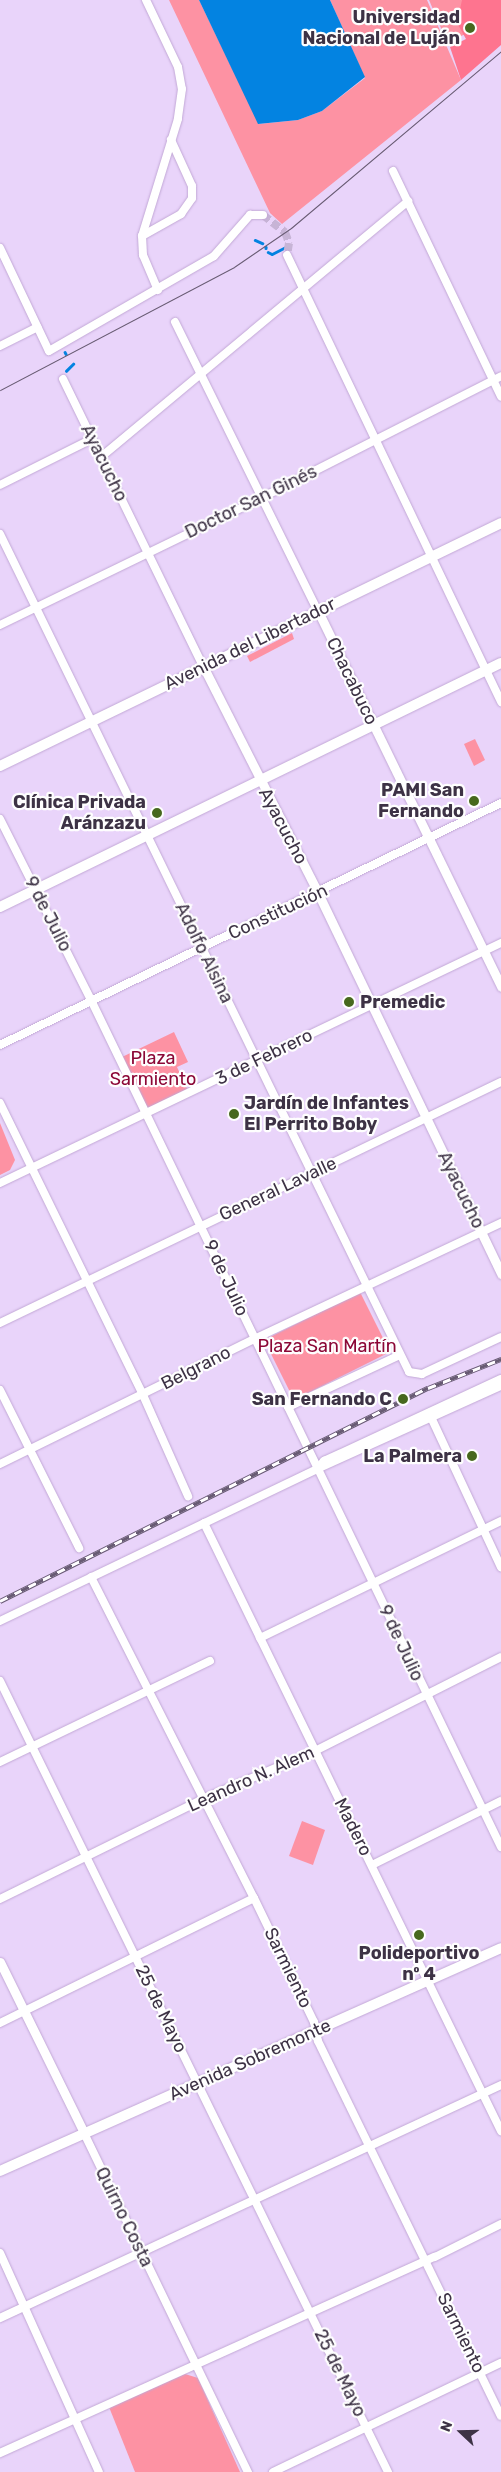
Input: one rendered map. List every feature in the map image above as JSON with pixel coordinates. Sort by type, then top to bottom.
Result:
[{"type":"main road","name":"Avenida del Libertador","points":[[0,766],[501,523]]},
{"type":"main road","points":[[0,907],[148,837],[501,663]]},
{"type":"main road","name":"Avenida Sobremonte","points":[[0,2171],[501,1948]]},
{"type":"street","points":[[146,0],[181,77],[181,103],[142,236],[147,266],[158,290]]},
{"type":"street","points":[[142,236],[181,214],[192,198],[192,186],[171,140]]},
{"type":"street","points":[[393,171],[501,396]]},
{"type":"street","points":[[101,457],[408,201]]},
{"type":"street","points":[[0,248],[49,350],[158,290],[214,256],[250,215],[263,215]]},
{"type":"street","points":[[287,255],[501,702]]},
{"type":"street","name":"Chacabuco","points":[[175,322],[501,987]]},
{"type":"street","points":[[0,346],[38,327]]},
{"type":"street","name":"Doctor San Ginés","points":[[0,626],[147,552],[261,498],[501,376]]},
{"type":"street","name":"Ayacucho","points":[[63,379],[260,781],[318,893],[501,1274]]},
{"type":"street","points":[[0,485],[92,439]]},
{"type":"street","name":"Adolfo Alsina","points":[[0,534],[257,1060],[310,1174],[409,1372],[422,1374],[501,1337]]},
{"type":"street","name":"Constitución","points":[[0,1045],[501,803]]},
{"type":"street","name":"9 de Julio","points":[[0,819],[92,1002],[145,1116],[201,1226],[425,1694],[501,1847]]},
{"type":"street","name":"3 de Febrero","points":[[0,1184],[145,1116],[372,1004],[501,943]]},
{"type":"street","name":"General Lavalle","points":[[0,1323],[501,1082]]},
{"type":"street","points":[[0,1103],[143,1395],[188,1496]]},
{"type":"street","name":"Belgrano","points":[[0,1464],[254,1339],[501,1223]]},
{"type":"street","points":[[288,1407],[400,1355]]},
{"type":"street","points":[[0,1621],[501,1379]]},
{"type":"street","points":[[430,1414],[501,1386]]},
{"type":"street","points":[[0,1390],[79,1548]]},
{"type":"street","points":[[430,1414],[501,1567]]},
{"type":"street","points":[[260,1638],[501,1521]]},
{"type":"street","name":"Madero","points":[[204,1523],[501,2131]]},
{"type":"street","name":"Sarmiento","points":[[91,1577],[254,1898],[314,2022],[315,2031],[369,2146],[501,2416]]},
{"type":"street","name":"Leandro N. Alem","points":[[0,1899],[204,1798],[315,1751],[501,1657]]},
{"type":"street","points":[[0,1762],[210,1661]]},
{"type":"street","name":"25 de Mayo","points":[[0,1681],[88,1856],[197,2084],[388,2472]]},
{"type":"street","points":[[372,1865],[501,1801]]},
{"type":"street","points":[[0,2023],[254,1898]]},
{"type":"street","name":"Quirno Costa","points":[[0,1962],[248,2472]]},
{"type":"street","points":[[0,2318],[501,2085]]},
{"type":"street","points":[[0,2452],[501,2224]]},
{"type":"street","points":[[0,2253],[99,2472]]},
{"type":"street","points":[[273,2472],[501,2363]]},
{"type":"green space","points":[[169,0],[199,0],[259,124],[298,120],[322,111],[365,78],[330,0],[427,0],[461,80],[282,224],[270,213]]},
{"type":"green space","points":[[429,0],[462,0],[475,30],[447,42]]},
{"type":"green space","points":[[292,633],[294,639],[250,662],[247,656]]},
{"type":"green space","points":[[475,739],[485,760],[474,766],[464,744]]},
{"type":"green space","name":"Plaza Sarmiento","points":[[174,1032],[188,1062],[177,1067],[188,1091],[147,1109],[122,1057]]},
{"type":"green space","points":[[0,1123],[15,1160],[10,1170],[0,1175]]},
{"type":"green space","name":"Plaza San Martín","points":[[360,1292],[390,1352],[294,1400],[264,1340]]},
{"type":"green space","points":[[302,1821],[325,1830],[313,1865],[289,1856]]},
{"type":"green space","points":[[185,2374],[198,2378],[240,2472],[135,2472],[109,2407]]},
{"type":"shaded area","name":"Universidad Nacional de Luján","points":[[462,0],[501,0],[501,45],[461,80],[450,47],[466,39],[457,23]]},
{"type":"water","points":[[199,0],[330,0],[365,77],[322,111],[298,120],[258,124]]},
{"type":"waterway","points":[[255,240],[262,243]]},
{"type":"waterway","points":[[268,252],[272,254],[286,247]]},
{"type":"waterway","points":[[66,371],[73,364]]},
{"type":"tunnel","points":[[263,215],[285,232],[289,243],[287,255]]},
{"type":"tram line","points":[[0,390],[234,267],[291,228],[501,51]]},
{"type":"railway","points":[[0,1601],[428,1388],[501,1359]]},
{"type":"place","name":"Universidad Nacional de Luján","points":[[470,28]]},
{"type":"place","name":"PAMI San Fernando","points":[[474,801]]},
{"type":"place","name":"Clínica Privada Aránzazu","points":[[157,813]]},
{"type":"place","name":"Premedic","points":[[349,1002]]},
{"type":"place","name":"Jardín de Infantes El Perrito Boby","points":[[234,1114]]},
{"type":"place","name":"San Fernando C","points":[[403,1399]]},
{"type":"place","name":"La Palmera","points":[[472,1456]]},
{"type":"place","name":"Polideportivo nº 4","points":[[419,1935]]}]
